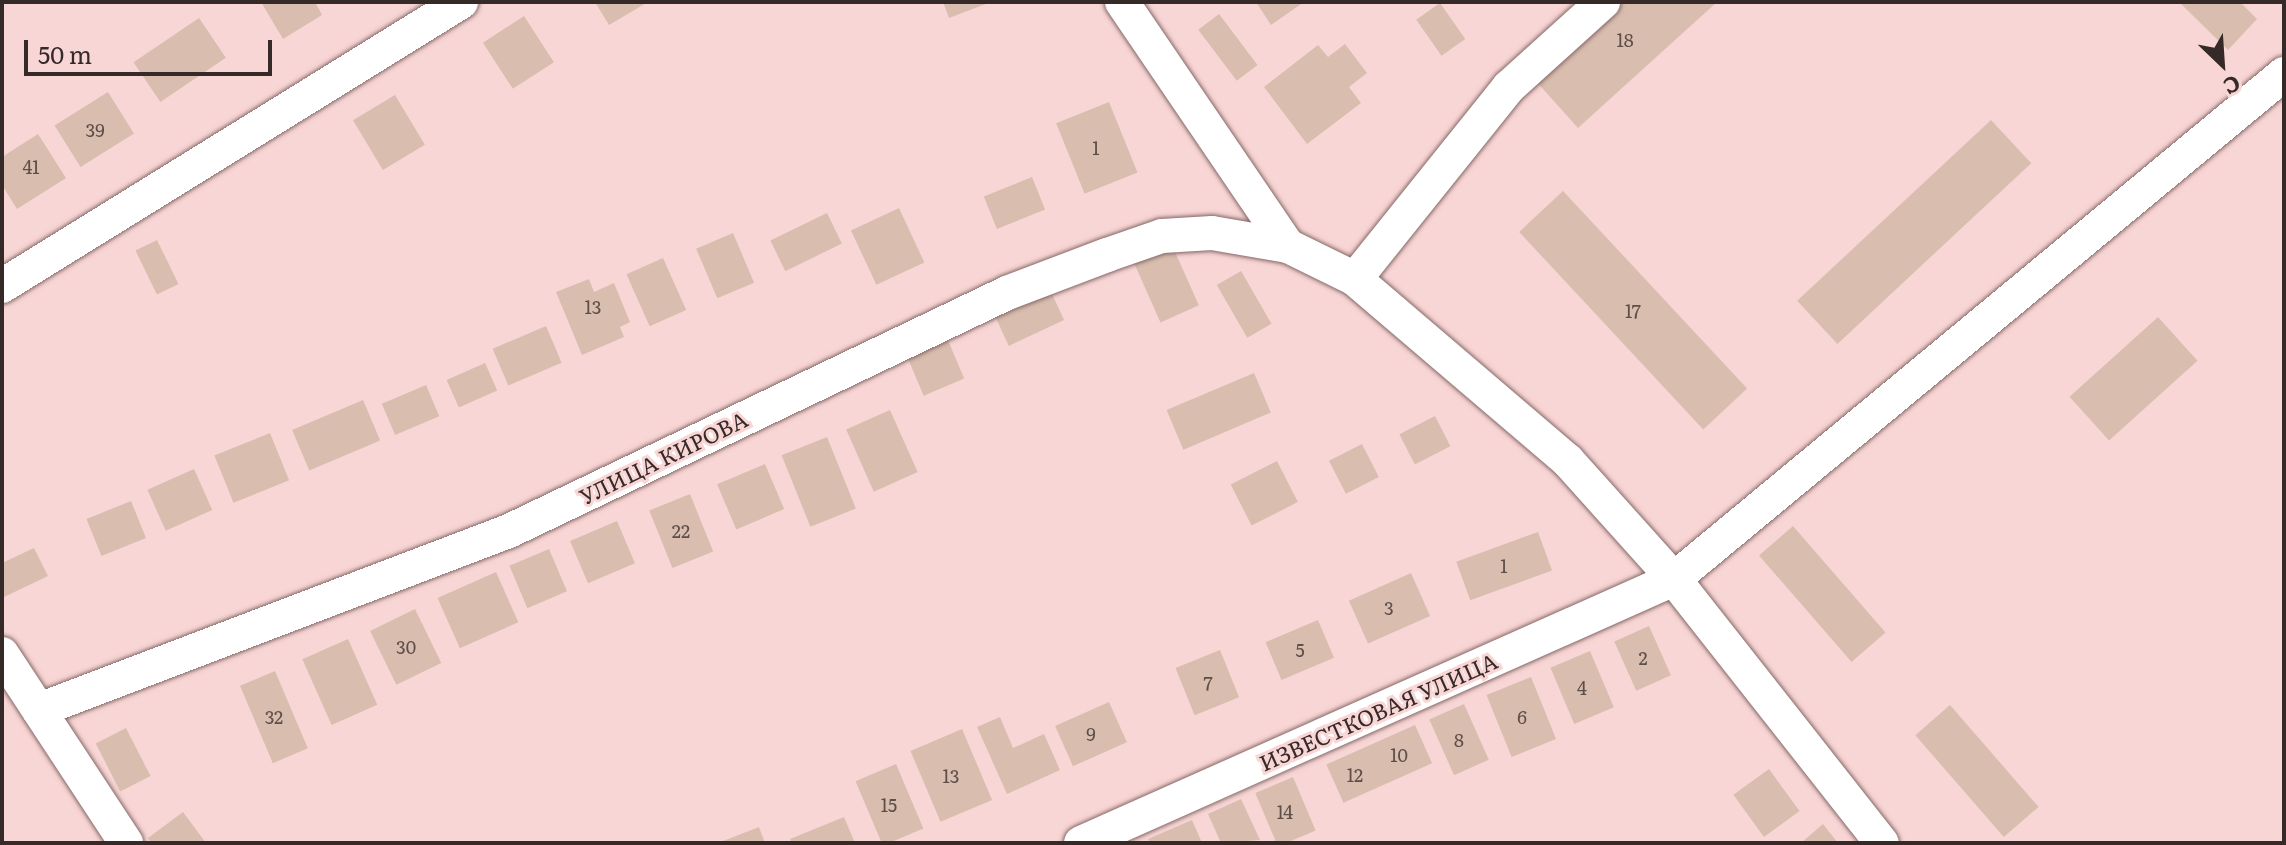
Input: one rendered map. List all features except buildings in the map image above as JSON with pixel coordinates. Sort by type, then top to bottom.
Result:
[{"type":"street","points":[[2,286],[461,2]]},
{"type":"street","points":[[1122,2],[1288,246],[1355,279],[1568,461],[1674,579],[1882,843]]},
{"type":"street","points":[[1355,279],[1509,87],[1603,2]]},
{"type":"street","name":"ИЗВЕСТКОВАЯ УЛИЦА","points":[[1081,843],[1674,579],[2284,74]]},
{"type":"street","name":"УЛИЦА КИРОВА","points":[[39,710],[509,531],[1007,293],[1107,255],[1162,236],[1187,234],[1212,233],[1288,246]]},
{"type":"street","points":[[2,654],[126,843]]}]
